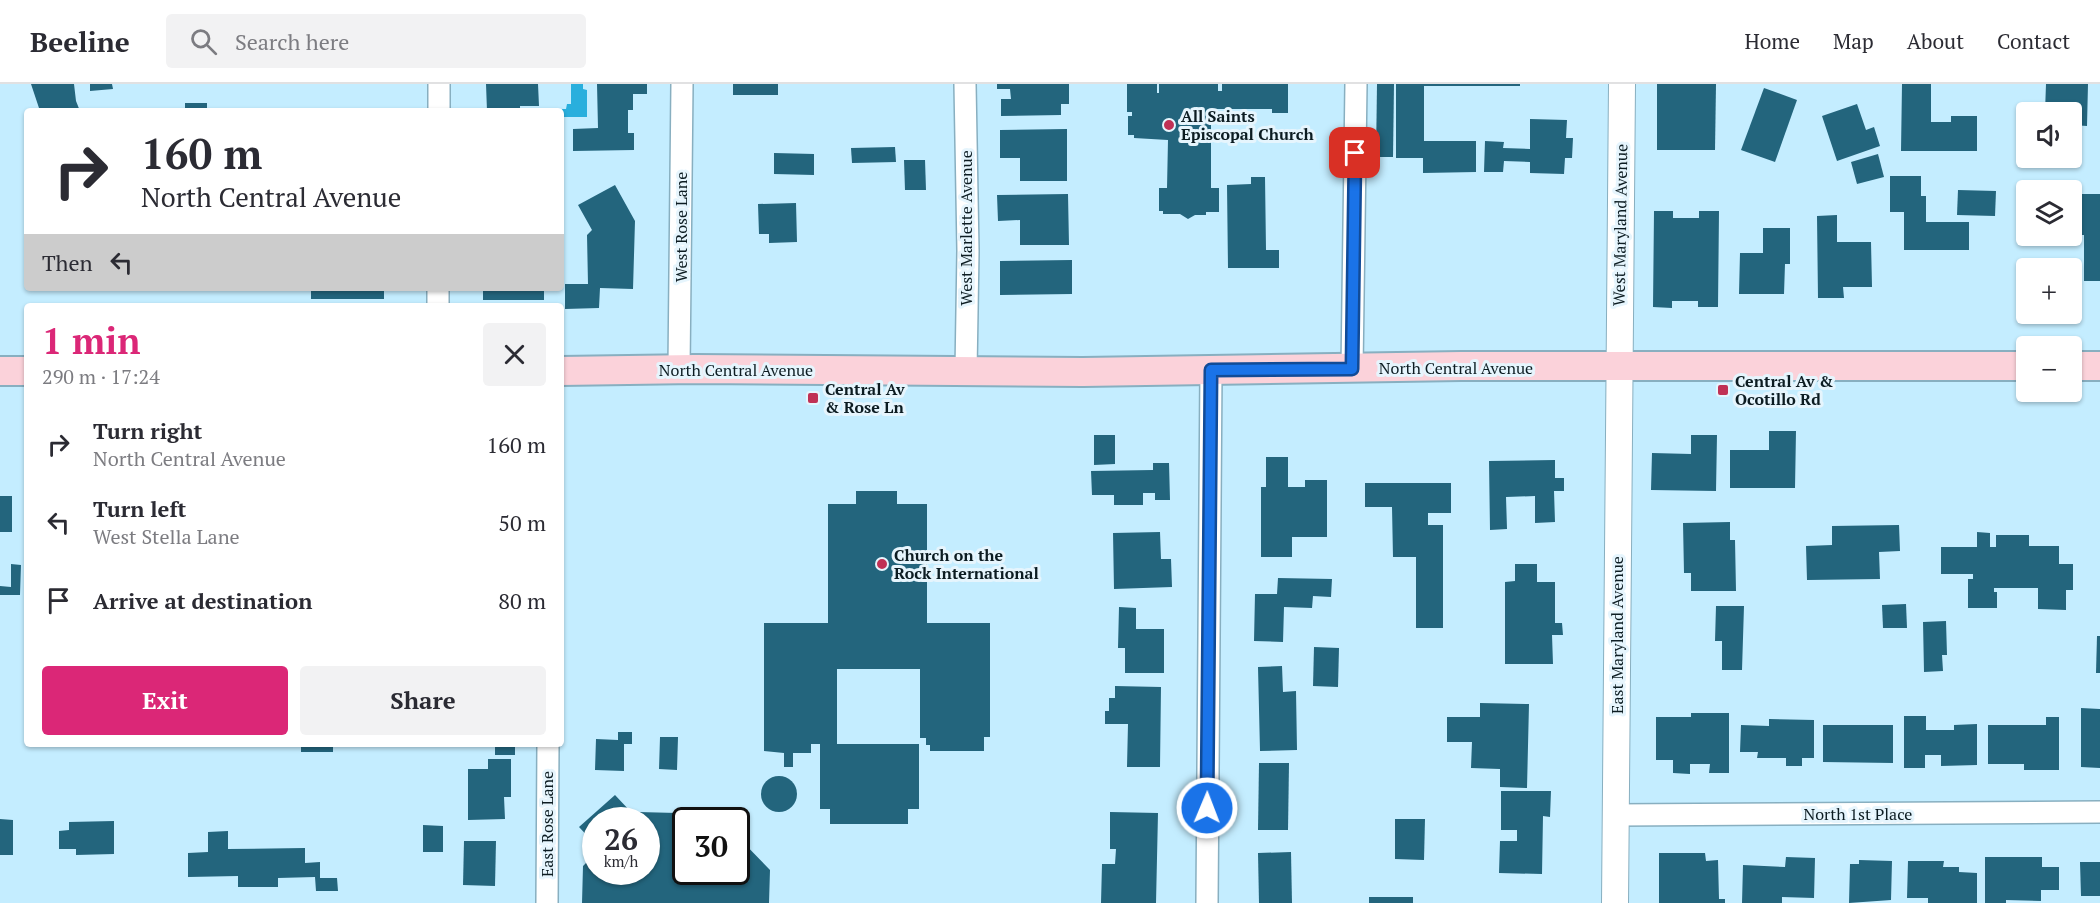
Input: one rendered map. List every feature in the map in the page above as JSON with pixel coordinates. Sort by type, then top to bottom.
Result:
[{"type":"main road","name":"North Central Avenue","points":[[564,371],[1211,370],[1461,366],[2016,366]]},
{"type":"main road","points":[[2082,366],[2100,366]]},
{"type":"main road","points":[[0,371],[24,371]]},
{"type":"street","points":[[439,84],[439,108]]},
{"type":"street","name":"West Rose Lane","points":[[679,369],[682,84]]},
{"type":"street","name":"West Marlette Avenue","points":[[965,84],[968,251],[966,371]]},
{"type":"street","points":[[1352,369],[1356,84]]},
{"type":"street","name":"West Maryland Avenue","points":[[1618,366],[1622,84]]},
{"type":"street","name":"East Maryland Avenue","points":[[1615,903],[1618,366]]},
{"type":"street","points":[[1207,903],[1211,370]]},
{"type":"street","name":"East Rose Lane","points":[[547,903],[548,747]]},
{"type":"street","name":"North 1st Place","points":[[1616,815],[2100,812]]},
{"type":"water","points":[[571,84],[583,84],[583,89],[587,90],[587,117],[564,117],[564,109],[567,104],[571,104]]},
{"type":"building","points":[[31,84],[74,84],[79,108],[39,108]]},
{"type":"building","points":[[90,84],[112,84],[113,89],[90,91]]},
{"type":"building","points":[[486,84],[538,84],[539,106],[487,108]]},
{"type":"building","points":[[597,84],[647,84],[647,94],[633,94],[633,110],[628,110],[628,133],[634,133],[634,150],[573,151],[573,129],[598,128]]},
{"type":"building","points":[[733,84],[778,84],[778,95],[733,95]]},
{"type":"building","points":[[997,84],[1069,84],[1069,104],[1061,104],[1061,115],[1001,116],[1001,99],[1011,99],[1010,89],[997,89]]},
{"type":"building","points":[[1127,84],[1157,84],[1157,93],[1159,93],[1159,84],[1218,84],[1218,91],[1222,91],[1222,84],[1288,84],[1288,113],[1272,113],[1272,109],[1211,109],[1211,188],[1219,188],[1219,212],[1206,212],[1206,215],[1195,215],[1188,219],[1180,214],[1163,214],[1163,211],[1159,211],[1159,188],[1167,188],[1168,140],[1134,138],[1134,135],[1128,135],[1128,116],[1132,116],[1132,112],[1127,112]]},
{"type":"building","points":[[1377,84],[1394,84],[1393,157],[1376,157]]},
{"type":"building","points":[[1396,84],[1520,84],[1520,86],[1424,86],[1424,141],[1476,141],[1476,172],[1423,173],[1423,158],[1396,158]]},
{"type":"building","points":[[1657,84],[1716,84],[1715,150],[1657,150]]},
{"type":"building","points":[[1902,84],[1931,84],[1931,122],[1951,122],[1951,116],[1977,116],[1977,151],[1901,151]]},
{"type":"building","points":[[2046,84],[2088,84],[2087,126],[2082,126],[2082,102],[2045,102]]},
{"type":"building","points":[[1764,88],[1797,100],[1775,162],[1741,150]]},
{"type":"building","points":[[185,103],[207,103],[207,108],[185,108]]},
{"type":"building","points":[[1857,104],[1866,130],[1874,127],[1880,146],[1837,161],[1822,116]]},
{"type":"building","points":[[1530,119],[1567,120],[1566,138],[1573,138],[1572,158],[1565,158],[1564,174],[1530,173],[1530,162],[1504,161],[1503,172],[1484,172],[1485,141],[1504,142],[1503,148],[1530,149]]},
{"type":"building","points":[[1067,129],[1067,181],[1020,181],[1020,158],[1000,158],[1000,130]]},
{"type":"building","points":[[895,147],[896,162],[852,163],[851,148]]},
{"type":"building","points":[[774,153],[814,154],[814,175],[774,174]]},
{"type":"building","points":[[1878,154],[1884,177],[1857,184],[1851,162]]},
{"type":"building","points":[[904,160],[925,160],[926,190],[905,190]]},
{"type":"building","points":[[1890,176],[1921,176],[1921,196],[1926,196],[1926,222],[1969,222],[1969,250],[1904,250],[1904,212],[1890,212]]},
{"type":"building","points":[[1251,177],[1265,177],[1266,250],[1279,250],[1279,268],[1228,268],[1227,185],[1251,184]]},
{"type":"building","points":[[615,185],[635,221],[633,289],[600,288],[599,308],[565,309],[565,284],[588,284],[587,235],[592,230],[578,205]]},
{"type":"building","points":[[1958,190],[1996,191],[1995,216],[1957,215]]},
{"type":"building","points":[[1068,194],[1069,245],[1020,245],[1020,220],[998,221],[997,195]]},
{"type":"building","points":[[2082,194],[2100,194],[2100,281],[2084,281],[2084,235],[2082,235]]},
{"type":"building","points":[[796,203],[797,242],[769,243],[769,234],[759,234],[758,204]]},
{"type":"building","points":[[1654,211],[1673,211],[1673,218],[1699,218],[1699,211],[1719,211],[1718,307],[1698,307],[1698,301],[1672,301],[1672,308],[1653,307]]},
{"type":"building","points":[[1837,215],[1837,242],[1871,242],[1872,287],[1843,287],[1844,298],[1818,298],[1817,216]]},
{"type":"building","points":[[1763,228],[1790,228],[1790,264],[1785,264],[1784,294],[1739,294],[1740,253],[1763,253]]},
{"type":"building","points":[[1072,260],[1072,294],[1000,295],[1000,261]]},
{"type":"building","points":[[311,291],[384,291],[384,299],[311,299]]},
{"type":"building","points":[[483,291],[544,291],[544,300],[483,300]]},
{"type":"building","points":[[1769,431],[1796,431],[1795,488],[1730,488],[1730,450],[1769,450]]},
{"type":"building","points":[[1094,435],[1115,435],[1115,464],[1094,465]]},
{"type":"building","points":[[1691,435],[1717,435],[1716,491],[1651,490],[1652,453],[1691,454]]},
{"type":"building","points":[[1266,457],[1288,457],[1288,487],[1305,487],[1305,480],[1327,480],[1327,537],[1292,537],[1292,557],[1261,557],[1261,487],[1266,487]]},
{"type":"building","points":[[1555,460],[1555,478],[1564,478],[1564,491],[1554,491],[1555,522],[1535,523],[1535,496],[1506,497],[1507,529],[1490,530],[1489,461]]},
{"type":"building","points":[[1153,463],[1169,463],[1170,500],[1155,500],[1155,493],[1143,493],[1143,505],[1114,505],[1114,495],[1092,495],[1091,471],[1153,470]]},
{"type":"building","points":[[1365,483],[1451,483],[1451,513],[1428,513],[1428,525],[1443,525],[1443,628],[1416,628],[1416,557],[1393,557],[1392,507],[1365,507]]},
{"type":"building","points":[[856,491],[897,491],[897,504],[927,504],[927,623],[990,623],[990,737],[984,737],[984,751],[930,751],[930,745],[926,745],[926,738],[920,738],[920,669],[837,669],[837,744],[919,744],[919,809],[908,809],[908,824],[830,824],[830,809],[820,809],[820,744],[811,744],[811,753],[793,753],[793,767],[784,767],[784,753],[764,751],[764,623],[828,623],[828,504],[856,504]]},
{"type":"building","points":[[0,496],[12,496],[12,532],[0,532]]},
{"type":"building","points":[[1730,522],[1730,540],[1735,540],[1736,591],[1691,591],[1691,573],[1684,573],[1683,523]]},
{"type":"building","points":[[1899,525],[1900,551],[1879,552],[1880,579],[1807,580],[1806,546],[1832,545],[1832,526]]},
{"type":"building","points":[[1160,532],[1161,559],[1171,559],[1172,587],[1114,589],[1113,533]]},
{"type":"building","points":[[1977,532],[1990,533],[1990,547],[1996,547],[1996,535],[2029,535],[2029,546],[2059,546],[2059,564],[2073,564],[2073,590],[2066,590],[2066,610],[2038,609],[2038,588],[1994,588],[1994,592],[1997,592],[1997,608],[1968,608],[1968,579],[1973,579],[1973,574],[1941,574],[1941,547],[1977,547]]},
{"type":"building","points":[[11,564],[21,565],[20,595],[0,595],[0,586],[11,587]]},
{"type":"building","points":[[1515,564],[1537,564],[1537,582],[1555,582],[1555,623],[1562,623],[1563,635],[1552,635],[1553,664],[1505,664],[1505,582],[1515,581]]},
{"type":"building","points":[[1278,578],[1332,579],[1331,597],[1313,596],[1312,608],[1284,607],[1283,642],[1254,641],[1255,594],[1277,594]]},
{"type":"building","points":[[1906,604],[1907,628],[1883,628],[1882,605]]},
{"type":"building","points":[[1716,606],[1744,606],[1742,670],[1722,670],[1722,641],[1715,641]]},
{"type":"building","points":[[1119,607],[1136,608],[1136,629],[1164,629],[1164,673],[1125,673],[1125,648],[1118,648]]},
{"type":"building","points":[[1946,621],[1947,655],[1942,655],[1943,671],[1924,672],[1923,622]]},
{"type":"building","points":[[2097,636],[2100,636],[2100,673],[2096,673]]},
{"type":"building","points":[[1314,647],[1339,648],[1338,687],[1313,686]]},
{"type":"building","points":[[1282,666],[1283,692],[1296,691],[1297,750],[1260,751],[1258,667]]},
{"type":"building","points":[[1115,686],[1161,687],[1160,767],[1127,767],[1128,724],[1105,724],[1105,711],[1109,711],[1109,698],[1115,698]]},
{"type":"building","points":[[1480,703],[1529,704],[1527,788],[1500,787],[1500,769],[1471,768],[1472,742],[1447,742],[1447,717],[1480,717]]},
{"type":"building","points":[[2081,708],[2100,709],[2100,768],[2081,767]]},
{"type":"building","points":[[1691,713],[1729,713],[1729,773],[1709,773],[1710,764],[1690,764],[1690,774],[1673,773],[1673,760],[1656,760],[1656,717],[1691,717]]},
{"type":"building","points":[[1904,716],[1926,716],[1926,730],[1954,730],[1954,725],[1977,724],[1977,765],[1941,766],[1941,755],[1925,755],[1925,768],[1904,768]]},
{"type":"building","points":[[2046,717],[2059,717],[2059,770],[2024,770],[2024,764],[1988,764],[1988,725],[2046,725]]},
{"type":"building","points":[[1769,719],[1814,720],[1814,758],[1802,758],[1802,766],[1786,766],[1786,758],[1757,758],[1758,752],[1740,752],[1741,725],[1769,726]]},
{"type":"building","points":[[1823,725],[1893,725],[1893,763],[1823,762]]},
{"type":"building","points":[[618,732],[632,732],[632,744],[624,744],[624,771],[595,770],[596,739],[618,740]]},
{"type":"building","points":[[660,737],[678,737],[677,770],[659,769]]},
{"type":"building","points":[[301,747],[333,747],[333,752],[301,752]]},
{"type":"building","points":[[495,747],[515,747],[515,755],[495,755]]},
{"type":"building","points":[[488,759],[511,759],[511,797],[504,797],[505,819],[468,820],[468,769],[488,769]]},
{"type":"building","points":[[1259,763],[1289,763],[1288,830],[1258,830]]},
{"type":"building","points":[[779,776],[792,781],[797,794],[792,807],[779,812],[766,807],[761,794],[766,781]]},
{"type":"building","points":[[1501,791],[1551,791],[1550,817],[1543,816],[1542,874],[1499,873],[1500,841],[1517,841],[1517,830],[1501,830]]},
{"type":"building","points":[[615,795],[626,807],[602,807]]},
{"type":"building","points":[[1110,812],[1158,813],[1156,903],[1101,903],[1102,864],[1115,864],[1116,849],[1110,849]]},
{"type":"building","points":[[660,813],[672,813],[672,885],[750,885],[750,849],[770,870],[769,903],[582,903],[582,885],[660,885]]},
{"type":"building","points":[[0,819],[13,820],[13,855],[0,855]]},
{"type":"building","points":[[1395,819],[1425,819],[1424,860],[1395,859]]},
{"type":"building","points":[[114,821],[114,854],[76,855],[76,849],[59,849],[59,831],[69,830],[69,822]]},
{"type":"building","points":[[423,825],[443,826],[443,852],[423,852]]},
{"type":"building","points":[[228,831],[228,849],[305,848],[305,863],[320,862],[320,878],[337,878],[338,891],[316,891],[315,877],[278,878],[278,887],[238,887],[238,876],[188,877],[188,853],[208,852],[208,832]]},
{"type":"building","points":[[464,841],[496,841],[495,886],[463,885]]},
{"type":"building","points":[[1291,852],[1292,903],[1259,903],[1258,853]]},
{"type":"building","points":[[1659,853],[1705,853],[1706,861],[1718,860],[1719,899],[1725,899],[1725,903],[1659,903]]},
{"type":"building","points":[[1786,857],[1815,858],[1814,898],[1782,897],[1782,903],[1742,903],[1743,865],[1785,867]]},
{"type":"building","points":[[1985,857],[2042,857],[2042,867],[2059,867],[2059,890],[2041,890],[2041,901],[2006,900],[2006,903],[1985,903]]},
{"type":"building","points":[[1859,860],[1892,861],[1891,900],[1849,903],[1850,864],[1859,864]]},
{"type":"building","points":[[1908,861],[1944,861],[1943,867],[1959,867],[1959,872],[1977,873],[1977,903],[1928,903],[1928,898],[1907,898]]},
{"type":"building","points":[[2080,862],[2100,862],[2100,896],[2081,896]]},
{"type":"building","points":[[1369,897],[1413,897],[1413,903],[1369,903]]},
{"type":"place","name":"All Saints Episcopal Church","points":[[1169,125]]},
{"type":"place","name":"Central Av & Ocotillo Rd","points":[[1723,390]]},
{"type":"place","name":"Central Av & Rose Ln","points":[[813,398]]},
{"type":"place","name":"Church on the Rock International","points":[[882,564]]},
{"type":"route","points":[[1207,808],[1211,370],[1352,369],[1355,153]]}]
